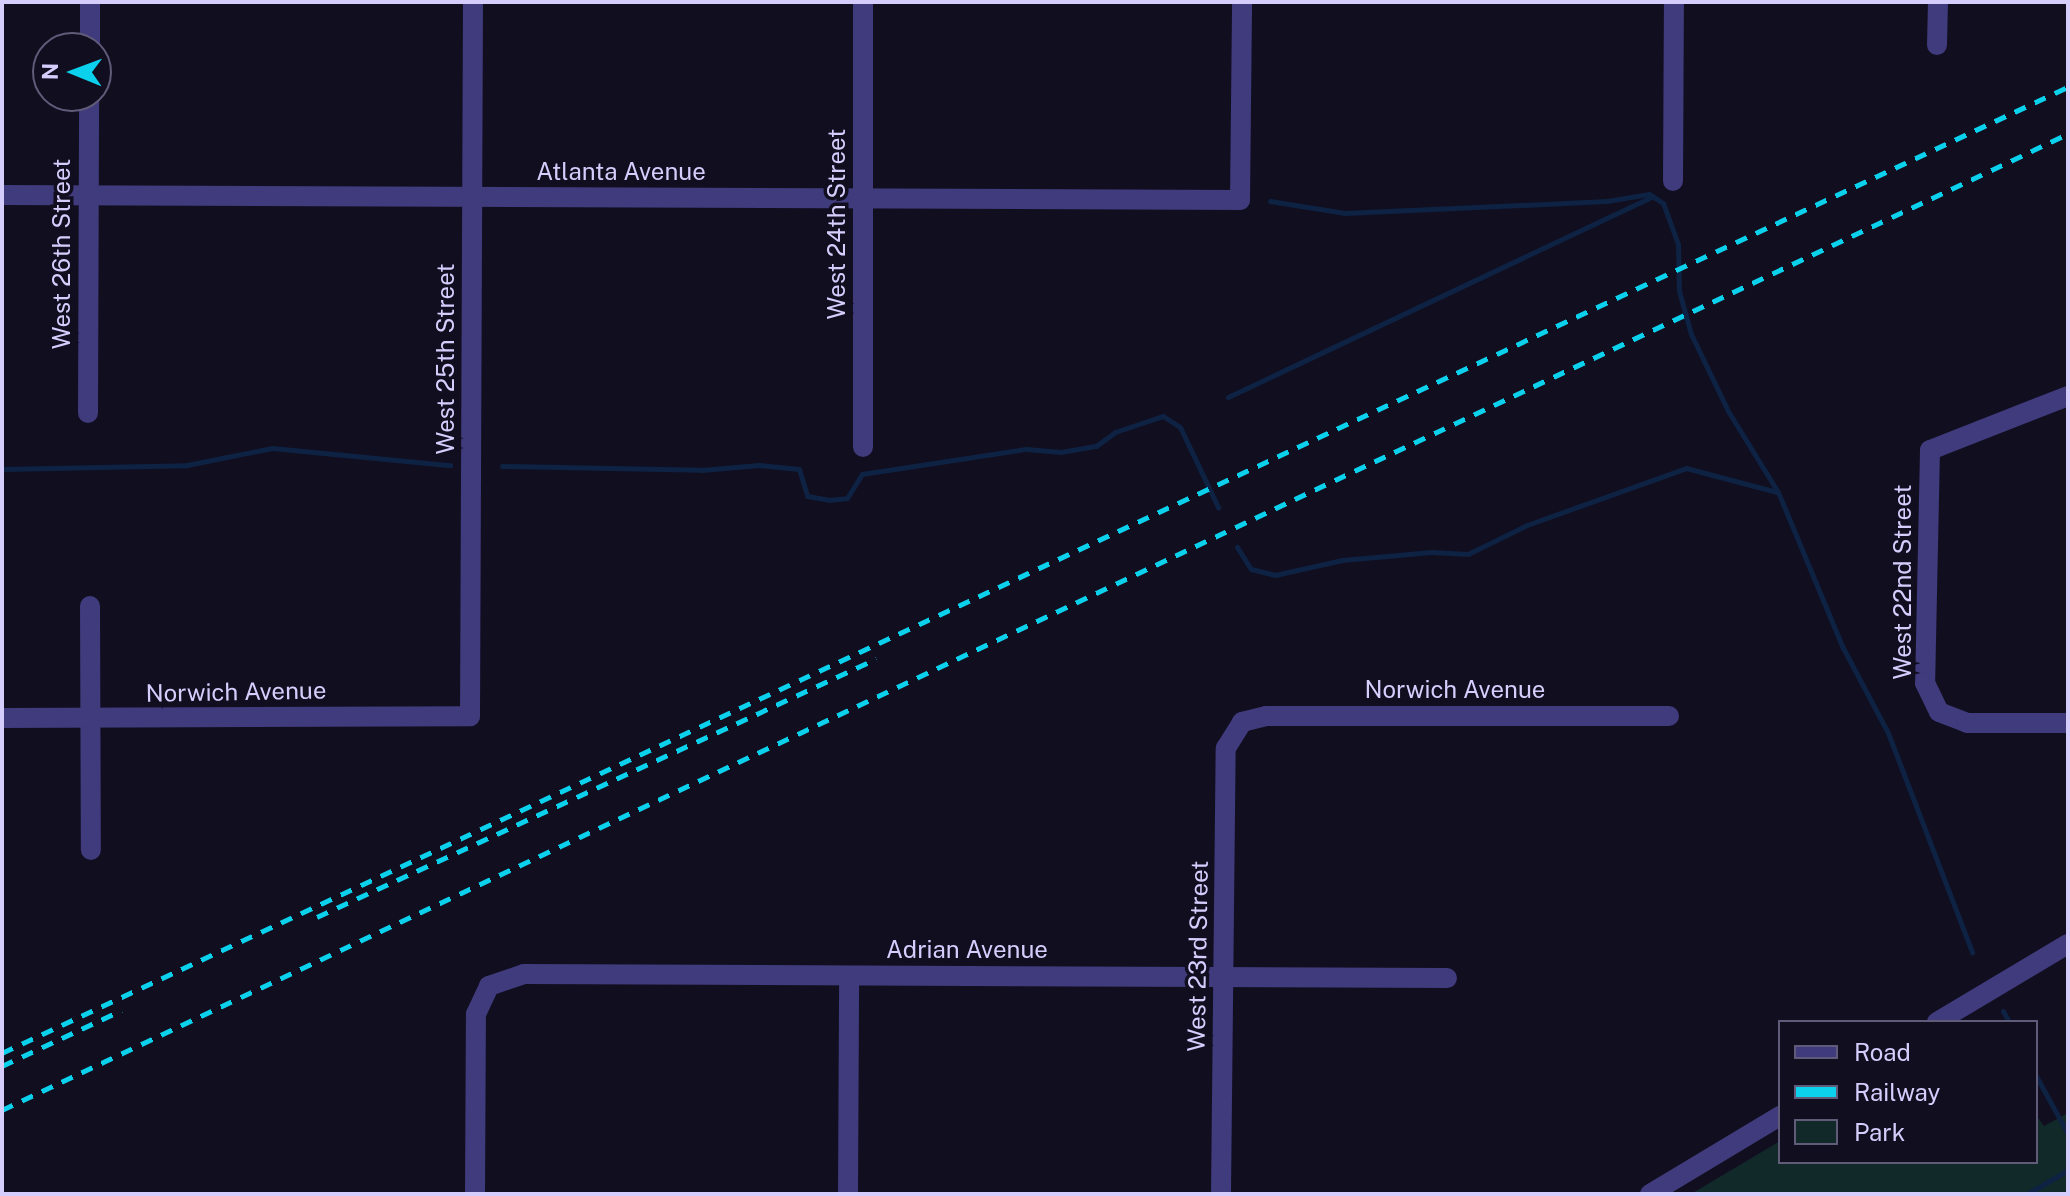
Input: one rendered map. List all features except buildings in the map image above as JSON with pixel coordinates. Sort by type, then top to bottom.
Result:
[{"type":"street","points":[[90,2],[90,32]]},
{"type":"street","name":"West 25th Street","points":[[470,716],[473,2]]},
{"type":"street","name":"West 24th Street","points":[[863,2],[863,447]]},
{"type":"street","name":"Atlanta Avenue","points":[[2,195],[472,199],[861,196],[1240,200],[1242,2]]},
{"type":"street","points":[[1673,181],[1674,2]]},
{"type":"street","points":[[1937,45],[1938,2]]},
{"type":"street","name":"West 26th Street","points":[[88,413],[89,112]]},
{"type":"street","name":"West 22nd Street","points":[[2068,396],[1930,450],[1925,683],[1939,712],[1967,723],[2068,723]]},
{"type":"street","points":[[90,606],[91,850]]},
{"type":"street","name":"Norwich Avenue","points":[[2,718],[470,716]]},
{"type":"street","name":"Norwich Avenue","points":[[1242,722],[1266,716],[1669,716]]},
{"type":"street","name":"West 23rd Street","points":[[1221,1194],[1226,748],[1242,722]]},
{"type":"street","points":[[1940,1020],[2068,944]]},
{"type":"street","name":"Adrian Avenue","points":[[475,1194],[476,1014],[489,986],[524,974],[1447,978]]},
{"type":"street","points":[[848,1194],[849,976]]},
{"type":"street","points":[[1650,1194],[1778,1117]]},
{"type":"green space","points":[[2068,1113],[2068,1194],[1691,1194],[1778,1142],[1778,1164],[2038,1164],[2038,1118],[2044,1126]]},
{"type":"waterway","points":[[1270,201],[1345,213],[1607,201],[1649,194],[1663,203],[1678,244],[1679,291],[1691,334],[1728,411],[1778,492],[1842,646],[1888,733],[1972,952]]},
{"type":"waterway","points":[[1228,397],[1653,196]]},
{"type":"waterway","points":[[502,466],[702,470],[759,465],[799,469],[807,496],[829,500],[847,498],[862,474],[1026,449],[1061,452],[1096,446],[1115,432],[1163,416],[1180,427],[1218,507]]},
{"type":"waterway","points":[[2,469],[187,465],[272,448],[450,465]]},
{"type":"waterway","points":[[1237,547],[1251,569],[1275,575],[1342,560],[1432,552],[1468,554],[1527,525],[1686,468],[1777,492]]},
{"type":"waterway","points":[[2003,1011],[2008,1020]]},
{"type":"waterway","points":[[2038,1080],[2068,1134]]},
{"type":"waterway","points":[[2027,1194],[2068,1170]]},
{"type":"railway","points":[[2,1053],[2068,87]]},
{"type":"railway","points":[[2,1110],[2068,134]]},
{"type":"railway","points":[[317,917],[876,659]]},
{"type":"railway","points":[[2,1066],[122,1010]]}]
